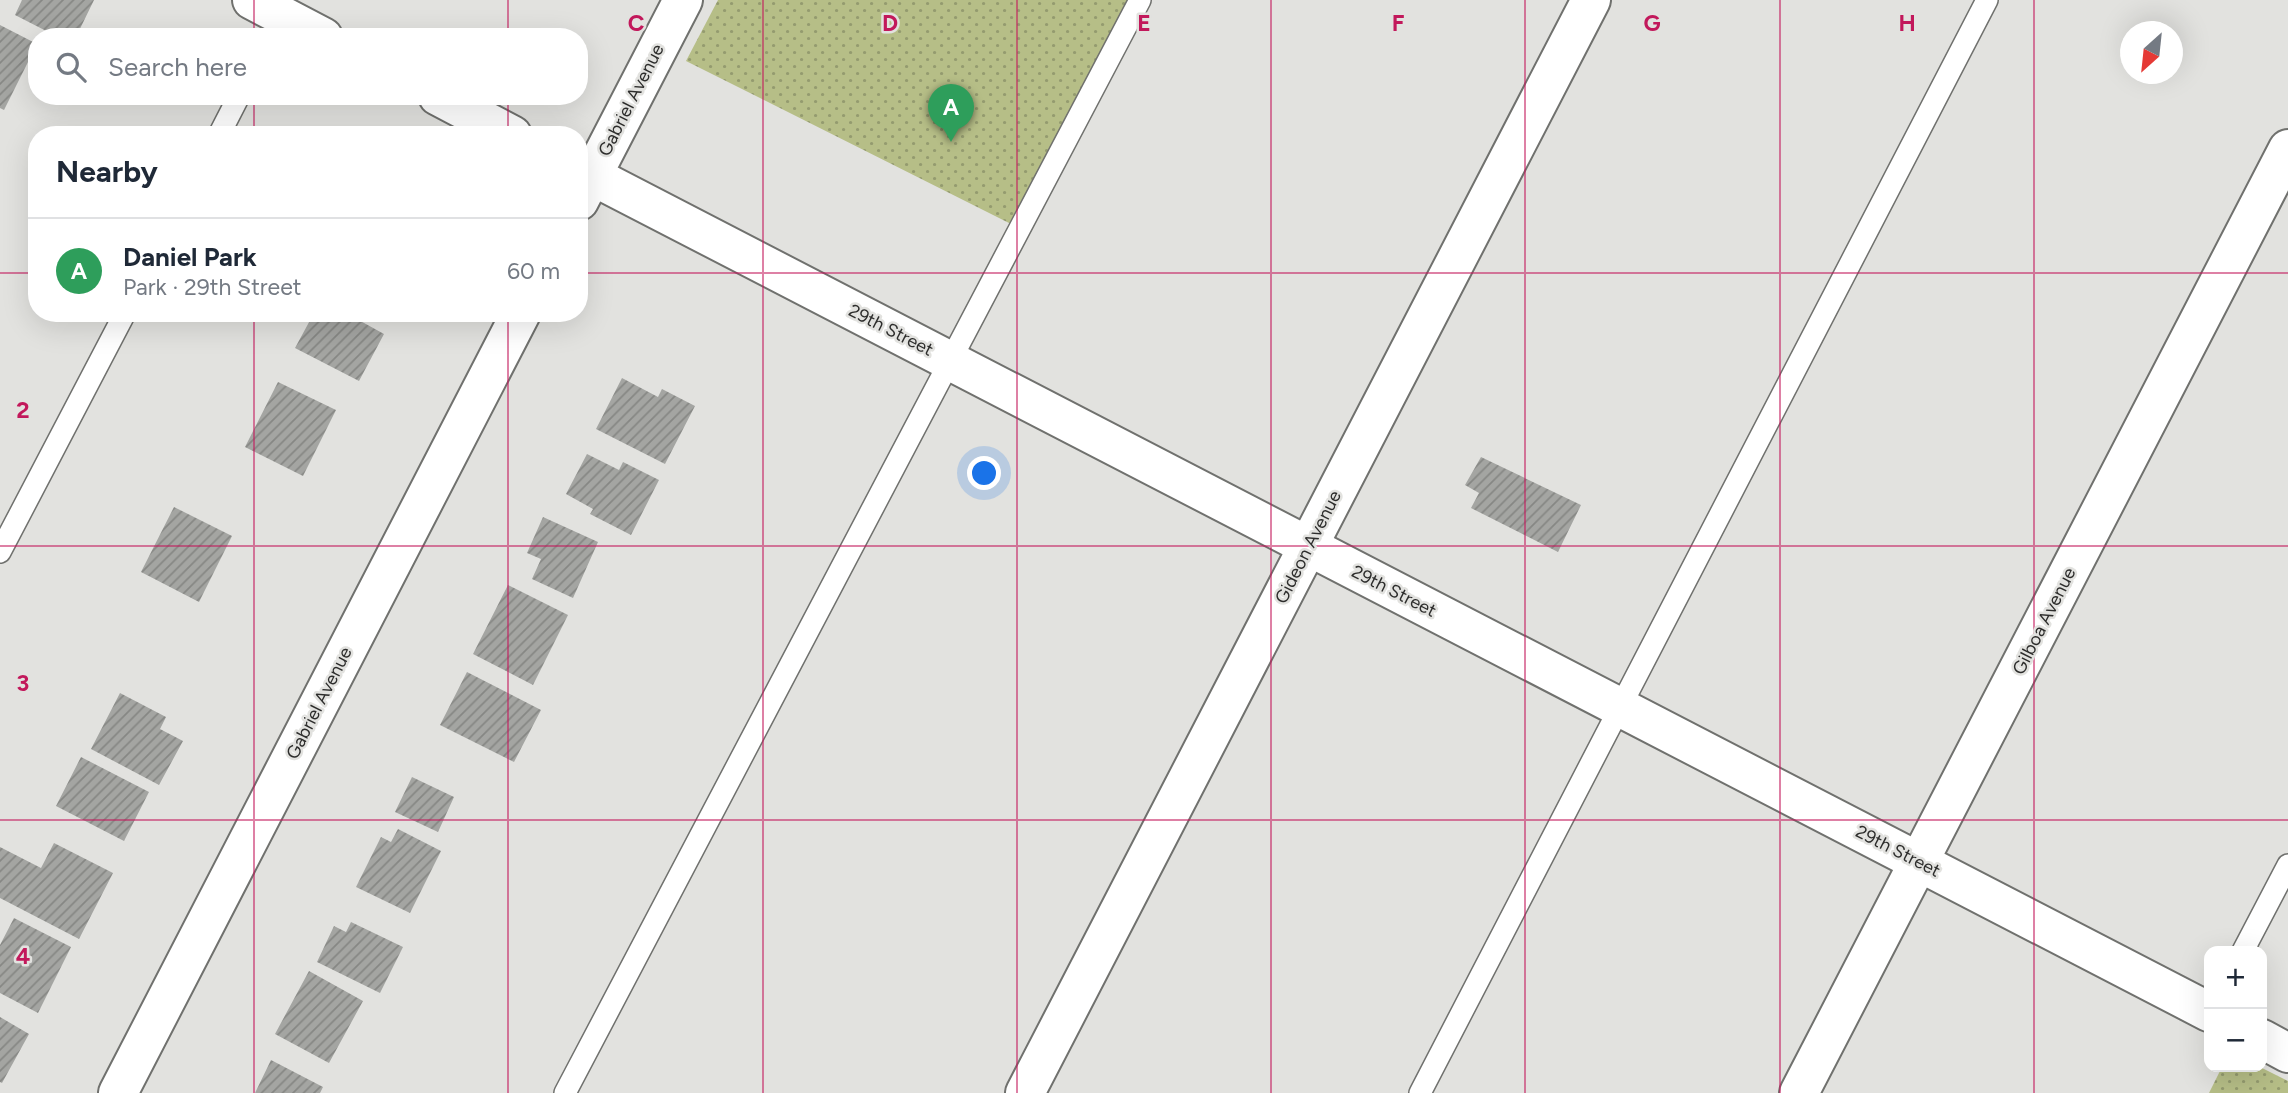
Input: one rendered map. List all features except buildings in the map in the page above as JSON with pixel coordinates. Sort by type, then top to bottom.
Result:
[{"type":"street","name":"Gabriel Avenue","points":[[588,175],[683,0]]},
{"type":"street","name":"Gideon Avenue","points":[[1025,1093],[1591,0]]},
{"type":"street","points":[[273,13],[304,28]]},
{"type":"street","points":[[455,105],[495,126]]},
{"type":"street","name":"Gilboa Avenue","points":[[1799,1093],[2288,149]]},
{"type":"street","name":"29th Street","points":[[588,184],[950,361],[2204,1009]]},
{"type":"street","name":"Gabriel Avenue","points":[[118,1093],[516,322]]},
{"type":"street","points":[[2267,1042],[2288,1053]]},
{"type":"lane","points":[[565,1093],[1140,0]]},
{"type":"lane","points":[[1420,1093],[1987,0]]},
{"type":"lane","points":[[224,126],[234,105]]},
{"type":"lane","points":[[0,552],[120,322]]},
{"type":"lane","points":[[2246,946],[2288,865]]},
{"type":"green space","points":[[718,0],[1130,0],[1011,224],[686,61]]},
{"type":"green space","points":[[2267,1070],[2288,1081],[2288,1093],[2209,1093],[2220,1072]]},
{"type":"place","name":"Daniel Park","points":[[951,142]]}]
